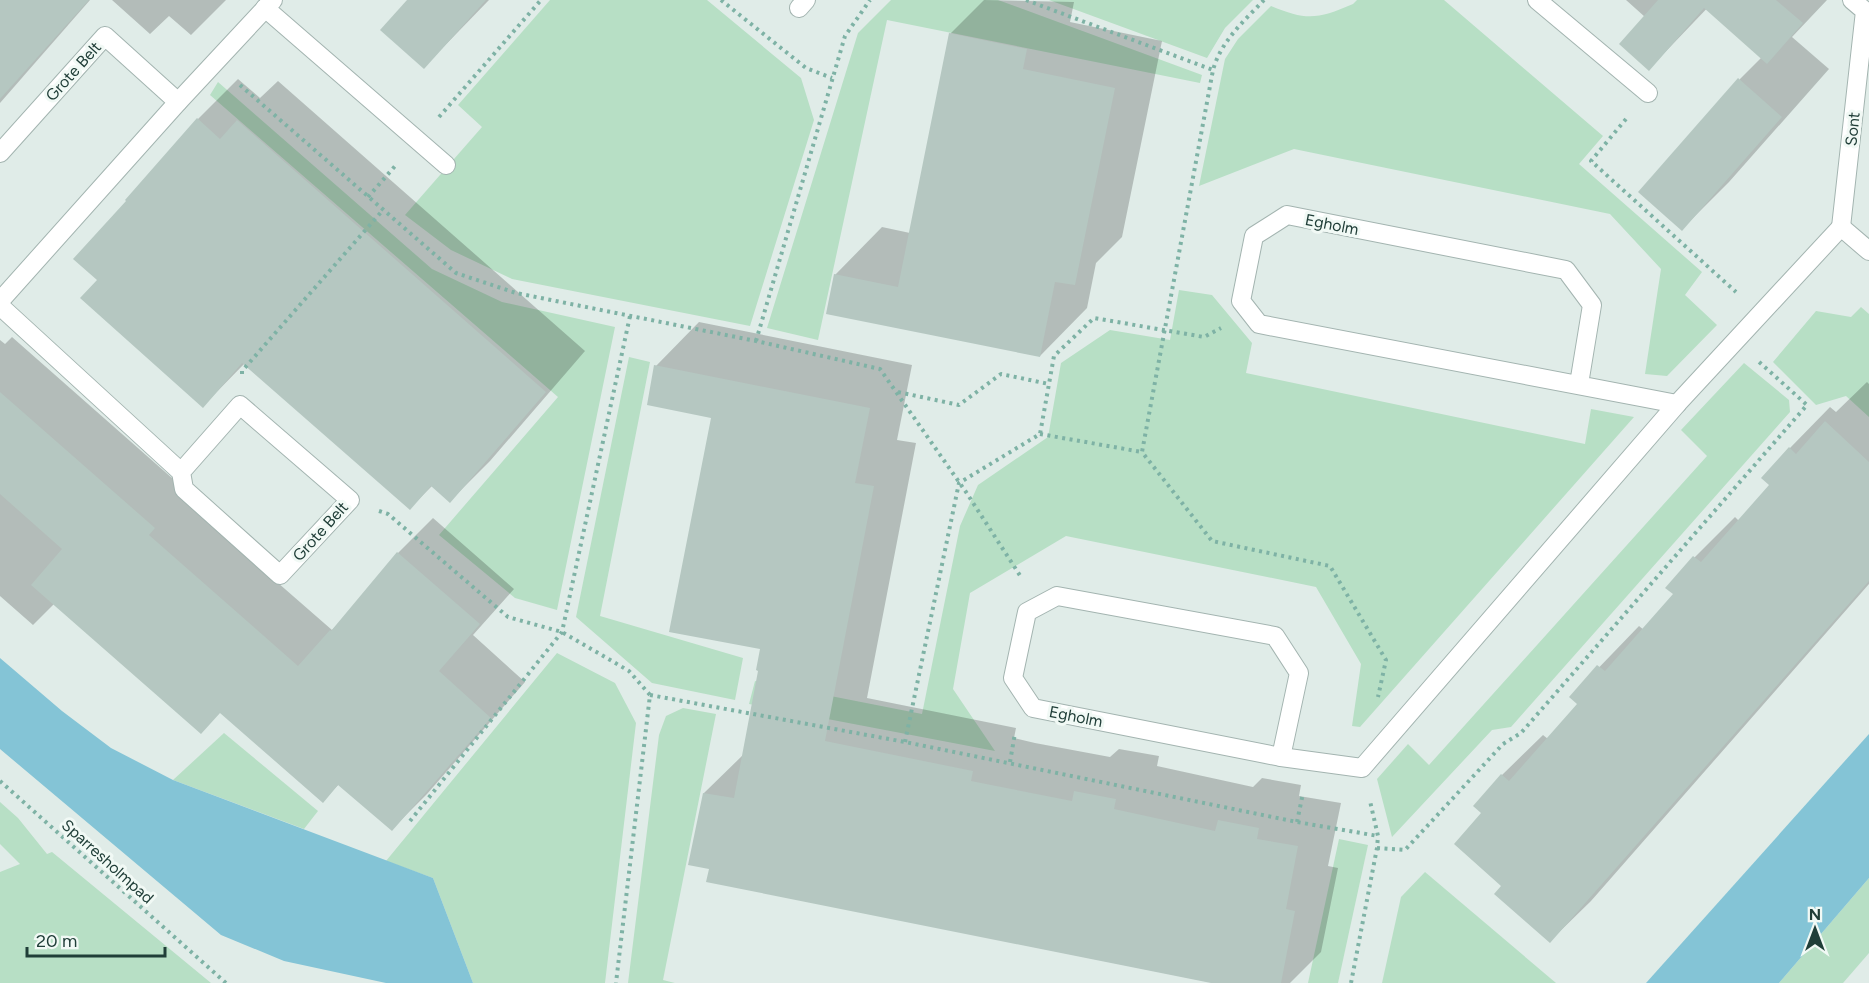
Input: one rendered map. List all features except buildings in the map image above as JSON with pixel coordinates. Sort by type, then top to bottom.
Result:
[{"type":"street","points":[[1537,0],[1648,93]]},
{"type":"street","points":[[0,301],[269,4],[446,165]]},
{"type":"street","name":"Sont","points":[[1840,227],[1862,6]]},
{"type":"street","name":"Grote Belt","points":[[0,153],[105,36],[178,102]]},
{"type":"street","name":"Egholm","points":[[1250,313],[1241,302],[1254,236],[1287,215],[1566,270],[1592,304],[1579,384]]},
{"type":"street","points":[[1362,768],[1677,404],[1840,227],[1869,251]]},
{"type":"street","name":"Grote Belt","points":[[0,306],[182,472],[184,489],[280,575],[351,500],[240,405]]},
{"type":"street","points":[[1250,313],[1259,324],[1677,404]]},
{"type":"street","points":[[182,472],[240,405]]},
{"type":"street","points":[[1039,606],[1057,596],[1275,636],[1299,673],[1281,757]]},
{"type":"street","name":"Egholm","points":[[1039,606],[1027,612],[1013,678],[1033,708],[1281,757],[1362,768]]},
{"type":"path","points":[[368,197],[542,0]]},
{"type":"path","points":[[721,0],[806,68],[832,78]]},
{"type":"path","points":[[756,341],[844,36],[870,0]]},
{"type":"path","points":[[1026,0],[1213,70]]},
{"type":"path","points":[[1142,452],[1216,58],[1233,33],[1264,0]]},
{"type":"path","points":[[214,63],[456,273],[516,293],[756,341],[880,369],[959,483],[1039,606]]},
{"type":"path","points":[[1648,93],[1591,161],[1759,313]]},
{"type":"path","points":[[240,405],[242,371],[383,210]]},
{"type":"path","points":[[1040,434],[1054,356],[1094,318],[1204,337],[1250,313]]},
{"type":"path","points":[[410,821],[562,632],[630,316]]},
{"type":"path","points":[[1377,848],[1406,850],[1503,744],[1521,733],[1807,405],[1735,340]]},
{"type":"path","points":[[897,392],[959,405],[1001,374],[1049,384]]},
{"type":"path","points":[[905,742],[959,483],[1040,434],[1142,452],[1212,541],[1330,566],[1386,660],[1376,703]]},
{"type":"path","points":[[351,500],[388,514],[508,617],[562,632],[629,671],[650,695],[905,742],[1378,836]]},
{"type":"path","points":[[616,983],[650,695]]},
{"type":"path","points":[[1351,983],[1378,836],[1362,768]]},
{"type":"path","name":"Sparresholmpad","points":[[0,781],[226,983]]},
{"type":"green space","points":[[550,0],[707,0],[801,78],[814,120],[750,326],[512,279],[451,250],[405,215],[482,127],[458,105]]},
{"type":"green space","points":[[891,0],[998,0],[1202,75],[1200,83],[887,20],[818,340],[767,328],[858,33]]},
{"type":"green space","points":[[1049,0],[1253,0],[1225,28],[1207,58]]},
{"type":"green space","points":[[1357,0],[1444,0],[1603,136],[1579,164],[1702,272],[1685,295],[1717,325],[1667,376],[1645,374],[1661,269],[1610,214],[1294,149],[1199,186],[1225,59],[1238,39],[1271,6],[1294,14],[1312,16],[1330,13],[1353,4]]},
{"type":"green space","points":[[218,82],[432,269],[502,302],[615,327],[557,610],[515,598],[439,535],[558,397],[210,95]]},
{"type":"green space","points":[[1179,290],[1212,295],[1252,343],[1246,373],[1585,444],[1591,409],[1634,417],[1360,727],[1352,726],[1361,664],[1316,587],[1066,536],[970,593],[953,689],[995,751],[749,704],[755,681],[922,714],[960,526],[978,485],[1048,437],[1061,363],[1110,330],[1170,340]]},
{"type":"green space","points":[[1861,307],[1869,314],[1869,417],[1846,396],[1816,405],[1773,362],[1816,311],[1851,317]]},
{"type":"green space","points":[[629,357],[650,362],[600,616],[743,658],[735,700],[652,683],[576,617]]},
{"type":"green space","points":[[1744,363],[1789,400],[1790,412],[1511,727],[1492,730],[1392,837],[1377,779],[1408,744],[1429,765],[1707,456],[1681,430]]},
{"type":"green space","points":[[557,653],[615,683],[636,723],[605,983],[473,983],[433,878],[386,861]]},
{"type":"green space","points":[[683,708],[716,714],[663,980],[675,983],[628,983],[659,735],[666,716]]},
{"type":"green space","points":[[224,733],[318,811],[304,829],[173,780]]},
{"type":"green space","points":[[0,802],[18,818],[47,854],[52,852],[211,983],[0,983],[0,872],[20,864],[0,844]]},
{"type":"green space","points":[[1339,839],[1368,845],[1338,983],[1308,983]]},
{"type":"green space","points":[[1425,872],[1556,983],[1382,983],[1401,897]]},
{"type":"green space","points":[[1869,878],[1869,953],[1843,983],[1779,983]]},
{"type":"water","points":[[0,658],[62,711],[111,748],[173,780],[433,878],[473,983],[386,983],[284,961],[221,935],[0,749]]},
{"type":"water","points":[[1869,734],[1869,878],[1779,983],[1646,983]]}]
